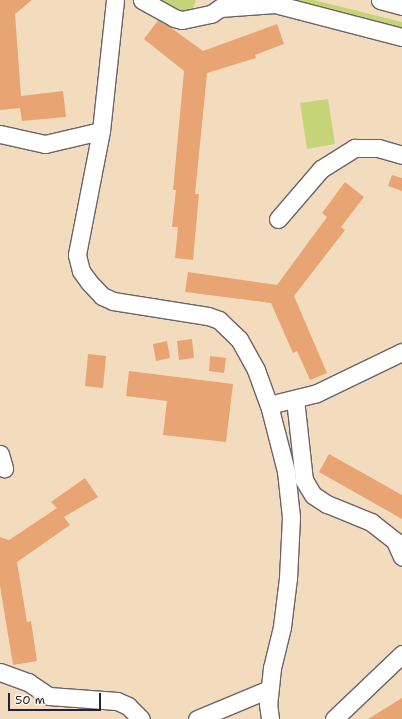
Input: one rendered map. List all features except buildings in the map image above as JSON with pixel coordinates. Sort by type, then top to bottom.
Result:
[{"type":"street","points":[[115,0],[101,131],[78,243],[81,271],[102,296],[113,301],[208,316],[230,328],[249,355],[269,405],[286,471],[291,536],[282,627],[269,689],[270,719]]},
{"type":"street","points":[[142,0],[174,18],[182,20],[211,14],[220,8],[275,4],[402,37]]},
{"type":"street","points":[[380,0],[402,6]]},
{"type":"street","points":[[0,134],[46,144],[101,131]]},
{"type":"street","points":[[278,219],[321,169],[355,148],[378,148],[402,155]]},
{"type":"street","points":[[269,405],[317,393],[401,348]]},
{"type":"street","points":[[295,399],[304,480],[313,495],[327,504],[370,522],[395,541],[402,557]]},
{"type":"street","points":[[334,719],[402,654]]},
{"type":"street","points":[[0,672],[28,682],[49,696],[117,701],[128,706],[142,719]]},
{"type":"street","points":[[197,719],[269,689]]},
{"type":"green space","points":[[150,0],[196,0],[191,13],[178,16]]},
{"type":"green space","points":[[226,0],[314,0],[402,22],[402,33]]},
{"type":"green space","points":[[328,99],[335,144],[307,149],[300,103]]}]
